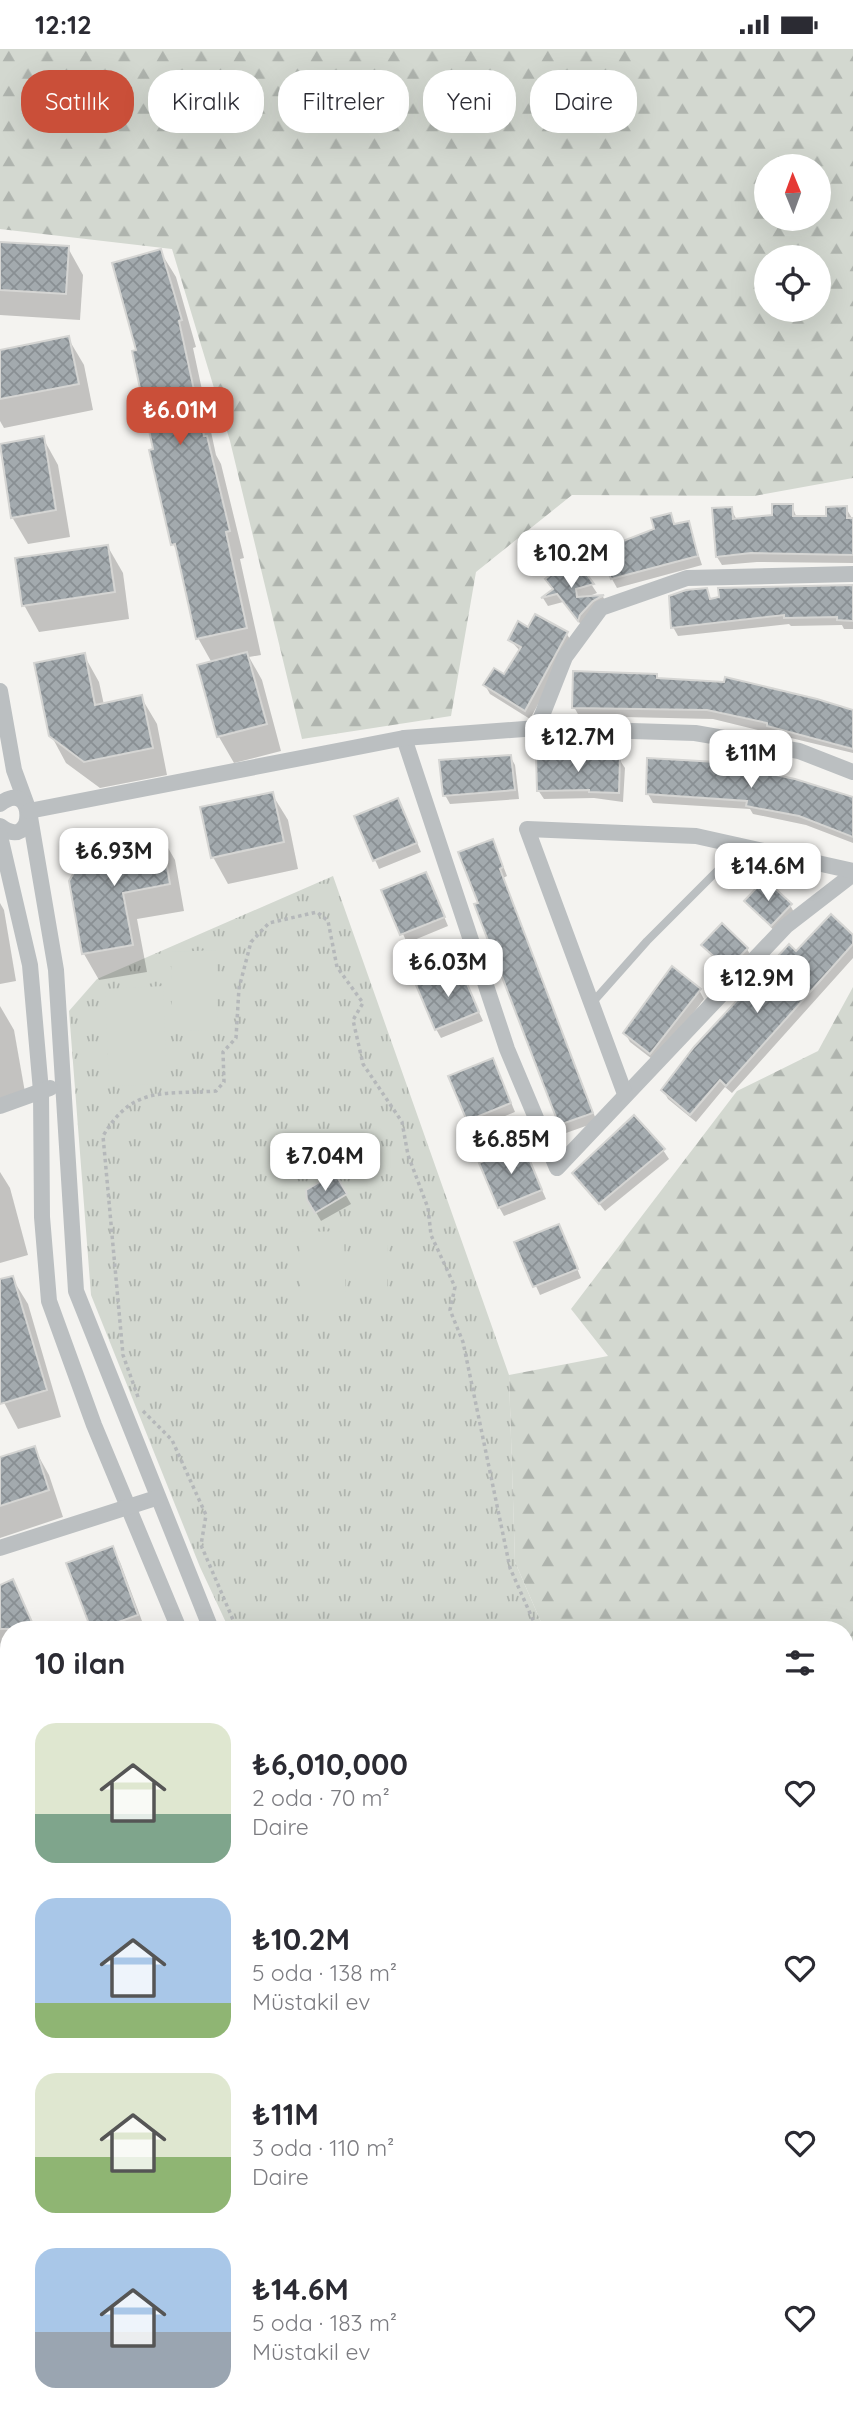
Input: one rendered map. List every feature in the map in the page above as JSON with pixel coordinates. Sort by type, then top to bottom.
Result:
[{"type":"street","points":[[537,728],[565,657],[601,608],[687,578],[853,574]]},
{"type":"street","points":[[0,691],[14,770],[29,811],[56,970],[76,1291],[156,1498],[208,1621]]},
{"type":"street","points":[[29,811],[404,738],[537,728],[695,733],[799,751],[853,772]]},
{"type":"street","points":[[404,738],[507,1049],[557,1168],[786,926],[853,873]]},
{"type":"street","points":[[0,804],[6,799],[18,799],[29,811],[28,821],[22,828],[13,832],[0,827]]},
{"type":"street","points":[[625,1094],[527,829],[696,836],[853,873]]},
{"type":"street","points":[[0,836],[30,965],[41,1091],[42,1217],[48,1301],[93,1425],[176,1621]]},
{"type":"street","points":[[0,1106],[63,1084]]},
{"type":"street","points":[[0,1548],[156,1498]]},
{"type":"lane","points":[[592,1003],[647,941],[742,846]]},
{"type":"path","points":[[234,1621],[201,1545],[206,1515],[172,1440],[144,1413],[122,1355],[103,1136],[116,1114],[138,1097],[216,1091],[224,1082],[223,1052],[236,1038],[239,988],[251,942],[269,923],[317,912],[328,921],[337,967],[363,1003],[353,1020],[363,1064],[401,1122],[408,1155],[428,1208],[431,1235],[455,1287],[450,1310],[463,1342],[510,1568],[533,1621]]},
{"type":"green space","points":[[0,49],[853,49],[853,478],[754,496],[572,495],[476,572],[451,716],[302,739],[230,441],[172,249],[0,229]]},
{"type":"green space","points":[[333,876],[509,1375],[515,1562],[541,1621],[225,1621],[200,1567],[91,1295],[69,1011],[97,979]]},
{"type":"green space","points":[[216,950],[218,1030],[172,1031],[171,952]]},
{"type":"green space","points":[[163,986],[167,1084],[109,1086],[105,989]]},
{"type":"green space","points":[[853,987],[853,1621],[541,1621],[515,1562],[509,1375],[608,1356],[571,1309],[737,1091],[818,1051]]},
{"type":"green space","points":[[344,1231],[346,1310],[301,1311],[299,1232]]},
{"type":"green space","points":[[356,1243],[388,1243],[387,1295],[355,1295]]},
{"type":"building","points":[[0,242],[69,246],[66,294],[0,290]]},
{"type":"building","points":[[161,249],[182,320],[179,321],[204,436],[207,436],[230,531],[226,532],[247,628],[196,639],[175,544],[171,545],[149,450],[153,449],[132,351],[136,350],[112,263]]},
{"type":"building","points":[[69,336],[79,384],[0,399],[0,350]]},
{"type":"building","points":[[44,436],[56,510],[11,518],[0,444]]},
{"type":"building","points":[[772,504],[793,504],[793,516],[826,516],[826,507],[847,506],[847,518],[853,518],[853,555],[751,553],[716,557],[712,508],[732,507],[733,519],[772,515]]},
{"type":"building","points":[[671,513],[674,524],[689,521],[698,556],[611,579],[595,540],[614,532],[618,543],[654,529],[651,518]]},
{"type":"building","points":[[108,545],[115,592],[22,606],[15,558]]},
{"type":"building","points":[[562,566],[569,576],[581,567],[594,584],[576,589],[577,597],[604,595],[593,601],[578,621],[557,594],[541,598],[553,589],[545,579]]},
{"type":"building","points":[[853,585],[853,621],[837,620],[837,617],[784,618],[784,615],[671,628],[669,596],[686,590],[707,588],[710,599],[719,597],[718,588]]},
{"type":"building","points":[[535,614],[568,632],[525,711],[483,685],[494,668],[504,674],[521,647],[508,640],[518,621],[528,627]]},
{"type":"building","points":[[247,652],[267,724],[217,737],[197,665]]},
{"type":"building","points":[[85,653],[95,705],[142,695],[153,748],[84,762],[49,736],[34,663]]},
{"type":"building","points":[[573,671],[657,674],[657,678],[724,682],[725,677],[817,699],[853,710],[853,749],[767,726],[767,723],[707,710],[572,708]]},
{"type":"building","points":[[511,755],[515,790],[443,796],[439,760]]},
{"type":"building","points":[[536,755],[620,757],[619,793],[589,790],[537,791]]},
{"type":"building","points":[[647,758],[734,763],[734,766],[795,779],[853,797],[853,837],[799,816],[746,806],[747,801],[646,794]]},
{"type":"building","points":[[273,792],[284,842],[211,858],[200,807]]},
{"type":"building","points":[[398,798],[417,843],[373,861],[354,816]]},
{"type":"building","points":[[161,832],[170,884],[123,893],[133,945],[82,954],[69,881],[91,844]]},
{"type":"building","points":[[493,839],[503,867],[500,869],[593,1113],[559,1125],[474,904],[478,903],[458,852]]},
{"type":"building","points":[[426,872],[445,917],[400,935],[381,890]]},
{"type":"building","points":[[765,879],[792,904],[771,926],[744,901]]},
{"type":"building","points":[[831,914],[853,935],[853,944],[726,1086],[720,1080],[690,1115],[661,1090],[694,1047],[789,944],[796,951]]},
{"type":"building","points":[[722,923],[748,948],[728,969],[701,945]]},
{"type":"building","points":[[672,966],[701,989],[650,1054],[623,1033]]},
{"type":"building","points":[[460,967],[479,1012],[435,1030],[416,985]]},
{"type":"building","points":[[493,1058],[511,1103],[467,1121],[448,1076]]},
{"type":"building","points":[[634,1115],[665,1149],[599,1204],[572,1173]]},
{"type":"building","points":[[523,1144],[542,1190],[498,1208],[479,1163]]},
{"type":"building","points":[[335,1173],[347,1194],[315,1213],[307,1200],[306,1190]]},
{"type":"building","points":[[559,1224],[578,1269],[533,1287],[514,1242]]},
{"type":"building","points":[[13,1276],[47,1390],[0,1404],[0,1279]]},
{"type":"building","points":[[35,1446],[49,1490],[0,1506],[0,1457]]},
{"type":"building","points":[[113,1546],[138,1615],[121,1621],[88,1621],[66,1563]]},
{"type":"building","points":[[13,1579],[31,1621],[0,1621],[0,1585]]}]
